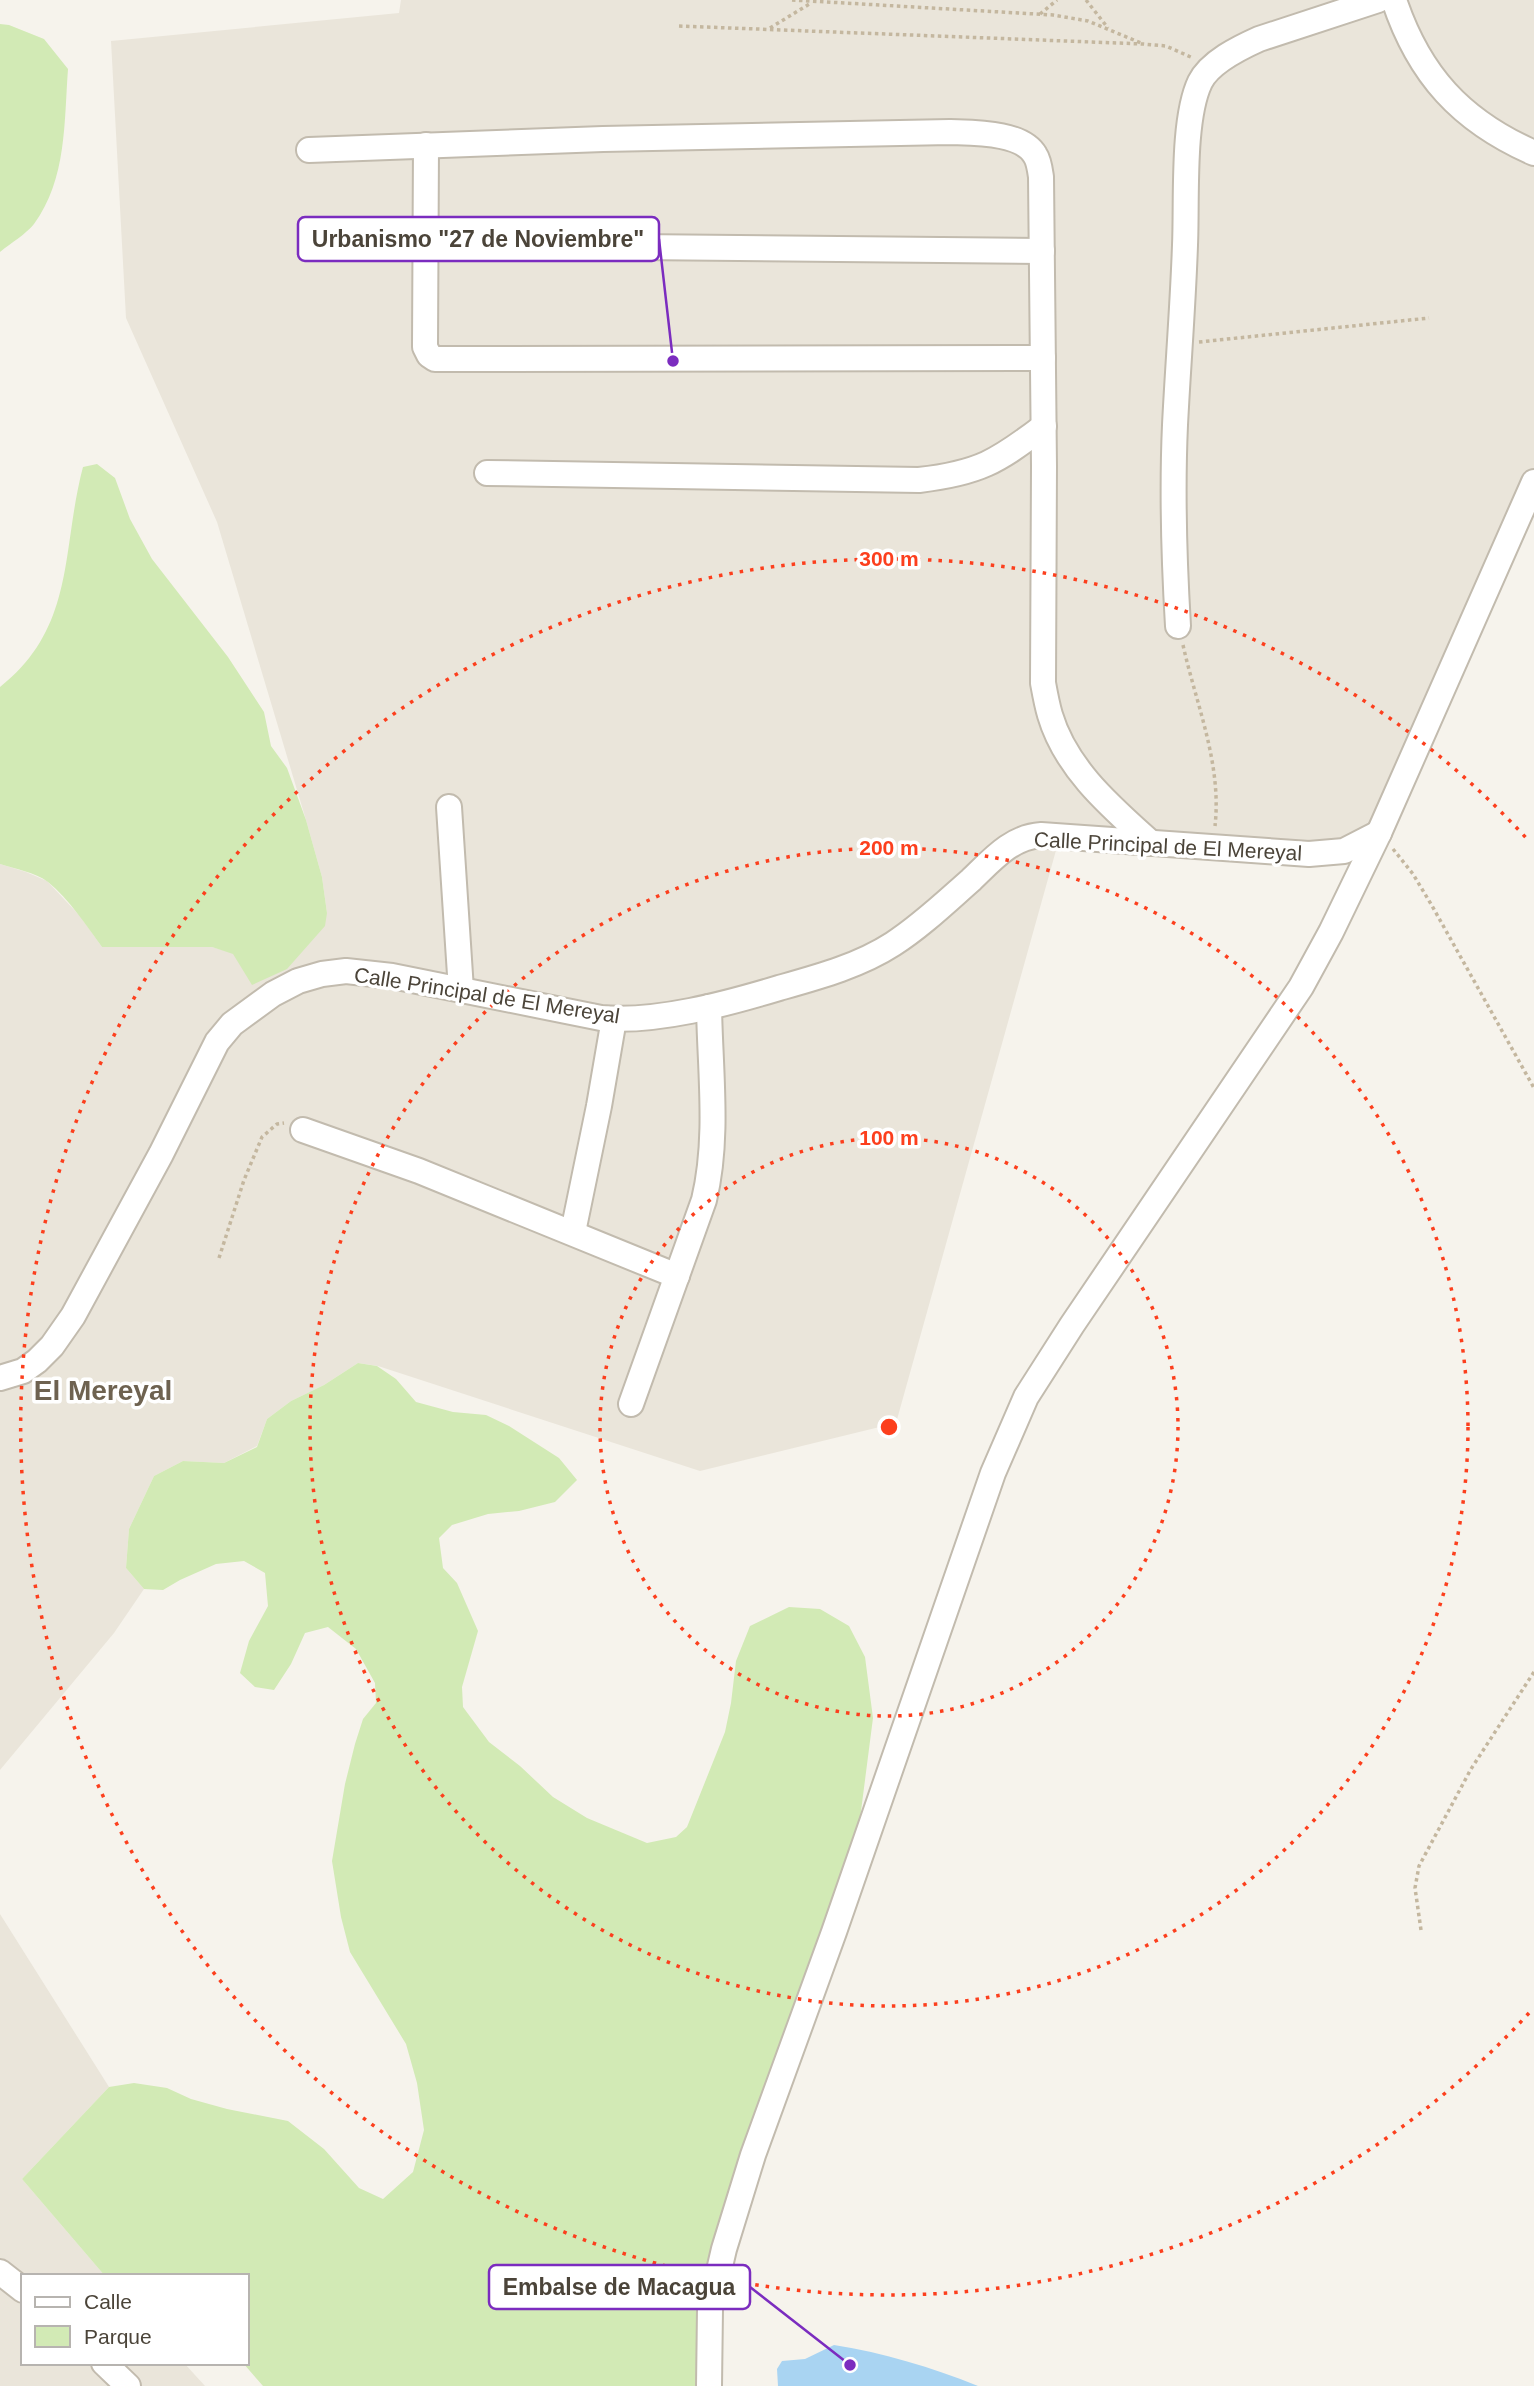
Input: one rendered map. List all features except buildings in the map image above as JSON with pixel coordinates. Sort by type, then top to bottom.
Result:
[{"type":"street","points":[[1178,626],[1174,487],[1188,152],[1193,101],[1200,80],[1209,69],[1243,46],[1378,0]]},
{"type":"street","points":[[1394,0],[1413,48],[1441,88],[1474,118],[1509,142],[1534,153]]},
{"type":"street","points":[[309,150],[894,133],[984,134],[1018,141],[1035,153],[1041,177],[1043,670],[1050,716],[1061,741],[1097,793],[1151,843]]},
{"type":"street","points":[[426,145],[425,347],[435,359],[1043,358]]},
{"type":"street","points":[[425,245],[1042,251]]},
{"type":"street","points":[[487,473],[919,480],[954,476],[974,470],[1012,450],[1044,426]]},
{"type":"street","points":[[709,2386],[710,2309],[724,2249],[753,2155],[834,1932],[993,1473],[1013,1425],[1026,1398],[1072,1325],[1301,986],[1331,932],[1379,833],[1534,482]]},
{"type":"street","points":[[449,807],[461,990]]},
{"type":"street","name":"Calle Principal de El Mereyal","points":[[0,1378],[23,1371],[37,1361],[52,1346],[73,1316],[161,1154],[217,1042],[232,1024],[274,994],[298,981],[346,971],[392,976],[614,1019],[709,1007],[796,984],[873,956],[918,925],[999,853],[1027,836],[1309,854],[1344,851],[1379,833]]},
{"type":"street","points":[[631,1405],[709,1180],[712,1122],[709,1007]]},
{"type":"street","points":[[573,1232],[614,1019]]},
{"type":"street","points":[[303,1130],[419,1171],[677,1276]]},
{"type":"street","points":[[0,2272],[21,2288]]},
{"type":"street","points":[[106,2365],[128,2386]]},
{"type":"path","points":[[792,0],[1039,15],[1088,21],[1143,44]]},
{"type":"path","points":[[1039,15],[1058,0]]},
{"type":"path","points":[[1086,0],[1109,29]]},
{"type":"path","points":[[767,30],[813,2]]},
{"type":"path","points":[[679,26],[1143,44],[1166,46],[1188,54],[1209,69]]},
{"type":"path","points":[[1180,344],[1429,318]]},
{"type":"path","points":[[1178,626],[1210,752],[1217,810],[1212,847]]},
{"type":"path","points":[[1379,833],[1413,874],[1534,1088]]},
{"type":"path","points":[[219,1258],[244,1180],[262,1137],[277,1124],[285,1123],[303,1130]]},
{"type":"path","points":[[1421,1930],[1415,1888],[1419,1866],[1471,1769],[1534,1672]]},
{"type":"shaded area","points":[[401,0],[1534,0],[1534,482],[1361,844],[1060,836],[896,1423],[700,1471],[378,1366],[358,1363],[324,1385],[291,1401],[267,1419],[257,1446],[224,1463],[183,1461],[154,1476],[129,1529],[126,1568],[144,1589],[114,1633],[0,1770],[0,864],[47,881],[80,916],[102,947],[212,947],[233,953],[327,913],[322,877],[306,820],[217,522],[126,318],[111,41],[399,13]]},
{"type":"shaded area","points":[[0,1914],[109,2087],[22,2179],[103,2274],[21,2274],[21,2365],[186,2365],[205,2386],[0,2386]]},
{"type":"green space","points":[[0,24],[44,39],[68,69],[62,150],[53,188],[34,224],[0,252]]},
{"type":"green space","points":[[97,464],[115,478],[130,519],[152,559],[228,657],[264,712],[271,746],[287,768],[306,820],[322,877],[327,913],[325,926],[287,969],[252,985],[233,954],[212,947],[102,947],[70,904],[48,882],[31,873],[0,864],[0,687],[24,664],[42,639],[54,613],[62,586],[83,467]]},
{"type":"green space","points":[[358,1363],[377,1366],[396,1379],[416,1402],[453,1412],[486,1415],[509,1426],[559,1458],[577,1480],[555,1502],[519,1511],[488,1514],[452,1525],[439,1538],[443,1568],[457,1583],[478,1631],[462,1687],[463,1707],[489,1742],[553,1797],[587,1818],[647,1843],[676,1837],[687,1827],[725,1732],[736,1661],[750,1626],[789,1607],[820,1609],[849,1626],[865,1657],[873,1718],[852,1881],[724,2249],[709,2386],[263,2386],[245,2365],[248,2365],[248,2274],[103,2274],[22,2179],[109,2087],[134,2083],[167,2088],[191,2099],[227,2109],[288,2121],[324,2149],[359,2188],[383,2199],[413,2172],[424,2130],[417,2083],[406,2044],[350,1952],[332,1861],[355,1744],[363,1719],[376,1703],[375,1683],[356,1649],[328,1627],[305,1633],[291,1664],[274,1690],[255,1687],[240,1673],[249,1641],[268,1606],[265,1573],[244,1561],[216,1564],[163,1590],[144,1589],[126,1568],[129,1529],[154,1476],[183,1461],[224,1463],[257,1447],[267,1419],[291,1401],[324,1385]]},
{"type":"water","points":[[834,2345],[907,2361],[978,2386],[778,2386],[777,2369],[782,2361],[805,2359]]},
{"type":"place","name":"Urbanismo \"27 de Noviembre\"","points":[[673,361]]},
{"type":"place","name":"Embalse de Macagua","points":[[850,2365]]},
{"type":"district","name":"El Mereyal","points":[[103,1390]]}]
